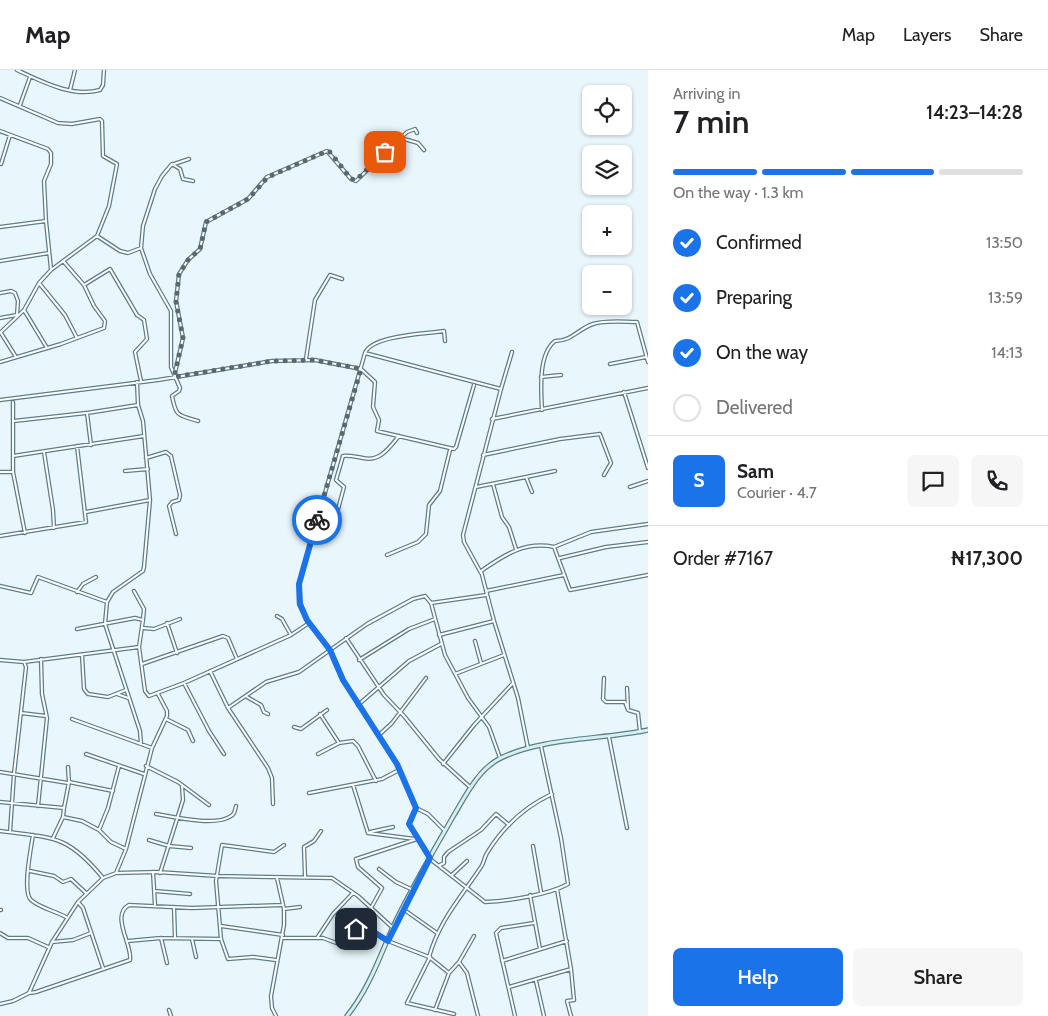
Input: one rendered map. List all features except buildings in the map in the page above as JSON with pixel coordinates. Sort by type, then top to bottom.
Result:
[{"type":"main road","points":[[347,1016],[362,997],[393,928],[430,858],[470,787],[480,775],[500,758],[528,748],[648,730]]},
{"type":"street","points":[[17,70],[31,77],[70,90],[100,90],[103,85],[104,70]]},
{"type":"street","points":[[70,90],[76,70]]},
{"type":"street","points":[[20,105],[31,77]]},
{"type":"street","points":[[0,98],[58,123],[72,124],[102,121],[104,158],[116,161],[117,164],[109,206],[97,236],[51,270],[39,283],[24,310],[0,333],[16,357]]},
{"type":"street","points":[[174,377],[183,338],[176,302],[179,274],[188,260],[200,249],[206,222],[248,199],[268,177],[327,151],[330,152],[351,179],[356,180],[413,129],[417,133]]},
{"type":"street","points":[[0,131],[48,149],[51,153],[51,164],[44,181],[51,270]]},
{"type":"street","points":[[1,164],[10,135]]},
{"type":"street","points":[[402,138],[418,144],[424,150]]},
{"type":"street","points":[[189,159],[172,164],[162,176],[155,190],[143,226],[141,248],[150,274],[171,311],[171,367],[180,388],[172,396],[175,412],[179,416],[198,421]]},
{"type":"street","points":[[172,164],[180,169],[183,179],[193,182]]},
{"type":"street","points":[[0,227],[46,221]]},
{"type":"street","points":[[97,236],[120,251],[128,253],[141,248]]},
{"type":"street","points":[[0,262],[49,253]]},
{"type":"street","points":[[0,362],[102,330],[105,324],[84,285],[64,262]]},
{"type":"street","points":[[84,285],[110,269],[136,315],[144,320],[147,339],[134,352],[141,382]]},
{"type":"street","points":[[306,360],[315,300],[330,275],[342,279]]},
{"type":"street","points":[[39,283],[65,316],[77,338]]},
{"type":"street","points":[[0,293],[11,291],[15,293],[18,300],[18,315]]},
{"type":"street","points":[[24,310],[46,348]]},
{"type":"street","points":[[0,318],[18,315]]},
{"type":"street","points":[[542,410],[541,377],[545,354],[551,344],[572,338],[581,328],[596,323],[637,322],[648,362]]},
{"type":"street","points":[[445,341],[444,331],[378,341],[367,348],[299,584],[300,604],[309,623],[330,650],[343,680],[358,706],[379,735],[400,770],[416,808],[428,814],[445,831]]},
{"type":"street","points":[[512,352],[492,419],[463,535],[464,542],[481,573],[513,683],[528,748]]},
{"type":"street","points":[[365,353],[500,390]]},
{"type":"street","points":[[610,364],[646,357]]},
{"type":"street","points":[[0,400],[13,400],[141,382],[272,361],[294,362],[306,360],[361,369],[375,382],[373,407],[379,420],[377,431],[450,449],[456,447],[474,384]]},
{"type":"street","points":[[541,377],[561,375]]},
{"type":"street","points":[[137,382],[138,405],[143,421],[150,500],[143,571],[116,588],[107,602],[105,624],[140,731],[141,744]]},
{"type":"street","points":[[492,419],[648,388]]},
{"type":"street","points":[[624,392],[648,468]]},
{"type":"street","points":[[13,400],[13,472],[24,533]]},
{"type":"street","points":[[14,421],[138,405]]},
{"type":"street","points":[[87,413],[91,445]]},
{"type":"street","points":[[483,455],[560,439],[600,434],[611,463],[604,475]]},
{"type":"street","points":[[12,456],[144,436]]},
{"type":"street","points":[[333,528],[344,487],[336,480],[343,456],[368,459],[377,458],[400,436]]},
{"type":"street","points":[[0,536],[85,523],[87,521],[78,466],[77,446]]},
{"type":"street","points":[[387,555],[418,542],[426,534],[429,505],[440,491],[450,449]]},
{"type":"street","points":[[44,452],[54,528]]},
{"type":"street","points":[[146,458],[166,452],[171,456],[180,495],[179,500],[172,502],[169,506],[176,534]]},
{"type":"street","points":[[125,471],[148,469]]},
{"type":"street","points":[[476,487],[549,474],[554,471]]},
{"type":"street","points":[[0,472],[13,472]]},
{"type":"street","points":[[526,477],[532,492]]},
{"type":"street","points":[[630,487],[648,481]]},
{"type":"street","points":[[493,484],[502,517],[509,527],[516,549]]},
{"type":"street","points":[[86,512],[150,500]]},
{"type":"street","points":[[481,573],[502,556],[516,549],[536,546],[554,547],[591,532],[648,524]]},
{"type":"street","points":[[559,558],[606,547],[648,542]]},
{"type":"street","points":[[554,547],[570,590],[648,575]]},
{"type":"street","points":[[431,603],[486,593],[564,575]]},
{"type":"street","points":[[0,586],[32,593],[38,577],[107,602]]},
{"type":"street","points":[[77,592],[83,584],[96,577]]},
{"type":"street","points":[[134,591],[144,609],[140,647],[146,693],[149,696],[184,683],[291,635],[309,623]]},
{"type":"street","points":[[228,708],[247,697],[266,682],[298,672],[367,624],[413,599],[425,596],[431,603],[441,644],[468,698],[492,733],[500,758]]},
{"type":"street","points":[[277,616],[282,619],[291,635]]},
{"type":"street","points":[[77,629],[135,618],[142,620]]},
{"type":"street","points":[[359,660],[409,629],[435,618]]},
{"type":"street","points":[[143,628],[154,629],[180,619]]},
{"type":"street","points":[[439,635],[494,620]]},
{"type":"street","points":[[167,623],[177,653]]},
{"type":"street","points":[[142,664],[223,636],[228,638],[238,659]]},
{"type":"street","points":[[346,638],[378,687],[443,764],[470,787]]},
{"type":"street","points":[[475,641],[481,663]]},
{"type":"street","points":[[358,706],[378,687],[419,655],[441,644]]},
{"type":"street","points":[[0,660],[24,662],[140,647]]},
{"type":"street","points":[[82,655],[86,692],[104,696],[126,690]]},
{"type":"street","points":[[455,674],[504,655]]},
{"type":"street","points":[[38,806],[46,716],[42,694],[41,659]]},
{"type":"street","points":[[10,832],[14,774],[26,667],[24,662]]},
{"type":"street","points":[[210,671],[228,708],[268,768],[272,778],[273,804]]},
{"type":"street","points":[[379,735],[426,678]]},
{"type":"street","points":[[604,678],[603,699],[606,702],[625,702],[628,710]]},
{"type":"street","points":[[184,683],[209,731],[224,754]]},
{"type":"street","points":[[443,764],[482,716],[513,683]]},
{"type":"street","points":[[627,688],[628,710]]},
{"type":"street","points":[[117,694],[128,698]]},
{"type":"street","points":[[116,873],[126,849],[146,766],[152,748],[166,719],[167,711],[158,694]]},
{"type":"street","points":[[247,697],[262,705],[268,714]]},
{"type":"street","points":[[294,727],[300,729],[327,710]]},
{"type":"street","points":[[628,710],[638,713],[640,732]]},
{"type":"street","points":[[21,713],[46,716]]},
{"type":"street","points":[[320,714],[339,743]]},
{"type":"street","points":[[72,719],[152,748]]},
{"type":"street","points":[[166,719],[186,729],[193,741]]},
{"type":"street","points":[[608,735],[627,828]]},
{"type":"street","points":[[318,754],[339,743],[353,741],[356,743],[376,781]]},
{"type":"street","points":[[416,808],[409,824],[430,858],[486,902],[530,896],[557,889],[568,882],[541,746]]},
{"type":"street","points":[[86,754],[144,774]]},
{"type":"street","points":[[99,830],[113,791],[119,766]]},
{"type":"street","points":[[146,766],[182,786],[209,805]]},
{"type":"street","points":[[53,838],[63,817],[68,783],[68,767]]},
{"type":"street","points":[[310,793],[376,781],[400,770]]},
{"type":"street","points":[[0,772],[113,791]]},
{"type":"street","points":[[353,785],[368,833]]},
{"type":"street","points":[[160,873],[183,800],[182,786]]},
{"type":"street","points":[[454,1014],[407,1003],[430,957],[437,933],[466,887],[483,865],[488,852],[509,825],[522,811],[552,794]]},
{"type":"street","points":[[0,802],[64,808]]},
{"type":"street","points":[[156,814],[204,820],[228,818],[234,814],[236,806]]},
{"type":"street","points":[[440,865],[444,863],[444,857],[448,852],[481,830],[496,814],[509,825]]},
{"type":"street","points":[[63,817],[82,821],[99,830],[111,842],[126,849]]},
{"type":"street","points":[[368,833],[393,827]]},
{"type":"street","points":[[0,831],[53,838],[80,852],[103,878]]},
{"type":"street","points":[[304,877],[304,847],[314,841],[321,831]]},
{"type":"street","points":[[368,833],[417,839]]},
{"type":"street","points":[[33,835],[28,896],[32,901],[66,917]]},
{"type":"street","points":[[371,908],[382,888],[358,867],[356,859],[417,839]]},
{"type":"street","points":[[149,840],[169,846],[191,848]]},
{"type":"street","points":[[276,960],[253,957],[228,959],[221,939],[216,881],[223,845],[274,852],[284,846]]},
{"type":"street","points":[[533,846],[541,892]]},
{"type":"street","points":[[452,875],[467,861]]},
{"type":"street","points":[[379,869],[396,882],[413,890]]},
{"type":"street","points":[[29,871],[54,876],[64,882],[71,879],[86,893]]},
{"type":"street","points":[[29,992],[49,947],[66,917],[86,893],[103,878],[116,873],[153,872],[277,878],[332,878],[354,893],[393,928]]},
{"type":"street","points":[[153,872],[155,905]]},
{"type":"street","points":[[276,1016],[272,1008],[271,996],[276,960],[283,937],[284,909],[277,878]]},
{"type":"street","points":[[557,889],[575,992],[574,1000],[567,1001],[571,1016]]},
{"type":"street","points":[[155,891],[190,894]]},
{"type":"street","points":[[317,938],[333,914],[354,893]]},
{"type":"street","points":[[530,896],[540,949]]},
{"type":"street","points":[[78,902],[83,908],[103,968]]},
{"type":"street","points":[[0,1004],[13,1001],[29,992],[36,992],[131,959],[121,921],[125,906],[282,905]]},
{"type":"street","points":[[174,907],[175,938]]},
{"type":"street","points":[[284,909],[300,907]]},
{"type":"street","points":[[403,909],[437,933]]},
{"type":"street","points":[[515,1016],[496,933],[498,930],[534,923]]},
{"type":"street","points":[[221,926],[283,937],[330,940],[347,948]]},
{"type":"street","points":[[356,929],[372,931],[388,941],[430,957],[449,973]]},
{"type":"street","points":[[52,942],[73,940],[91,932]]},
{"type":"street","points":[[0,933],[10,939],[28,938],[49,947]]},
{"type":"street","points":[[435,1010],[449,973],[459,962],[474,936]]},
{"type":"street","points":[[127,941],[161,938],[221,939]]},
{"type":"street","points":[[161,938],[167,963]]},
{"type":"street","points":[[192,939],[196,957]]},
{"type":"street","points":[[502,961],[567,941]]},
{"type":"street","points":[[459,962],[467,972],[478,1016]]},
{"type":"street","points":[[509,987],[536,981],[571,969]]},
{"type":"street","points":[[536,981],[544,1016]]},
{"type":"street","points":[[168,1010],[171,1016]]},
{"type":"street","points":[[441,1016],[442,1011]]},
{"type":"way so far","points":[[317,520],[361,369],[315,360],[294,362],[272,361],[174,377],[183,338],[176,302],[179,274],[188,260],[203,244],[203,232],[206,222],[248,199],[268,177],[276,172],[329,151],[351,179],[356,180],[385,152]]},
{"type":"route","points":[[317,520],[299,584],[300,604],[307,620],[330,650],[343,680],[358,706],[397,764],[416,808],[411,815],[409,824],[430,858],[388,941],[372,931],[356,929]]}]
